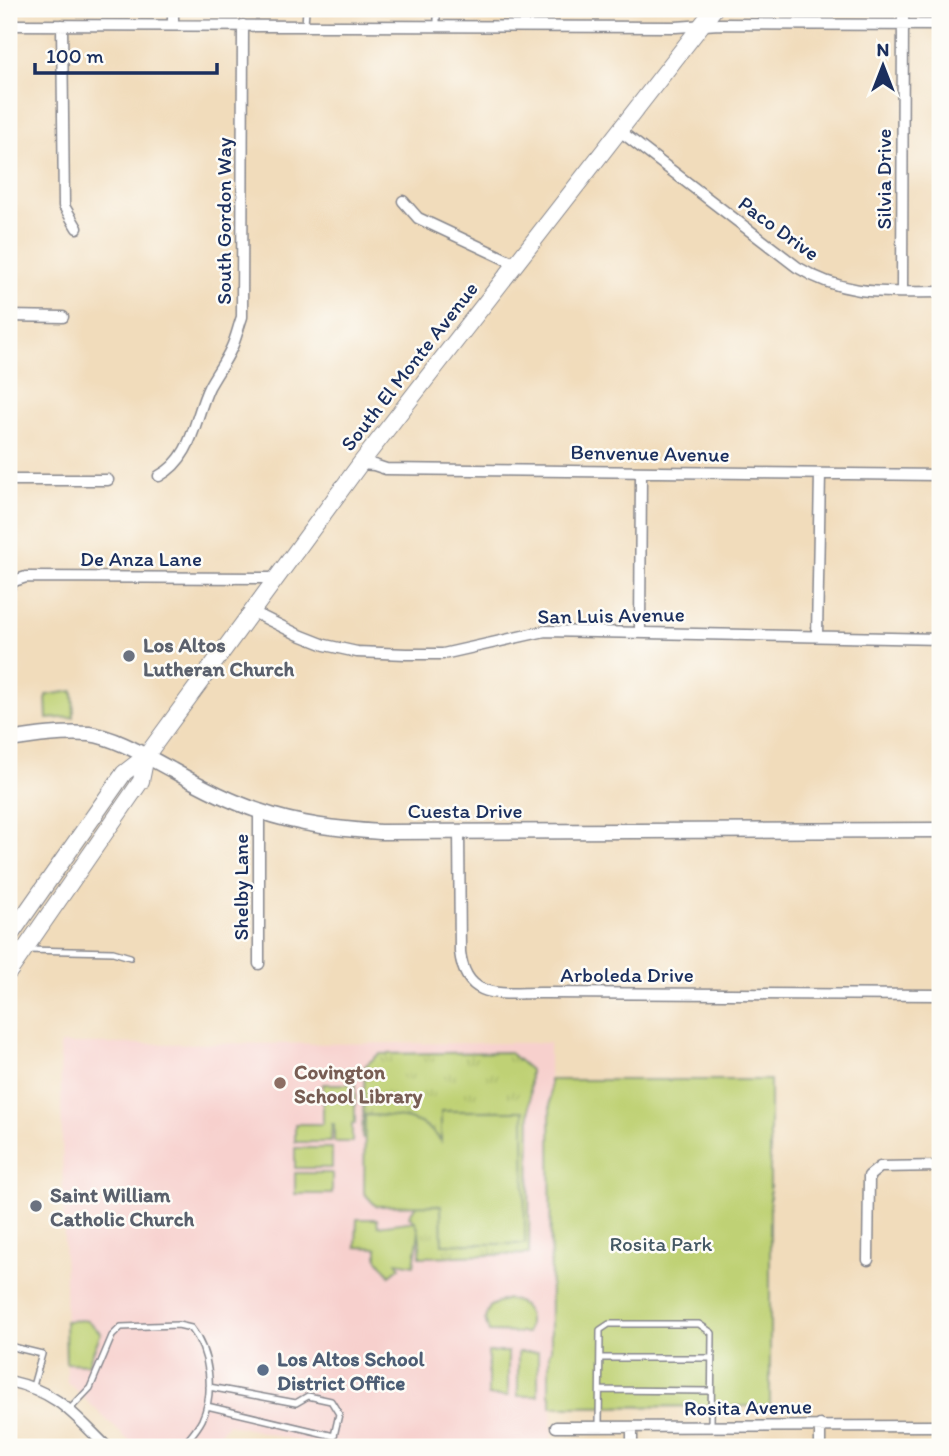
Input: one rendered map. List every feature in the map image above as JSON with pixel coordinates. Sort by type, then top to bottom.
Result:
[{"type":"main road","name":"South El Monte Avenue","points":[[9,937],[124,773],[146,757],[359,464],[714,9]]},
{"type":"main road","name":"South El Monte Avenue","points":[[9,972],[141,781],[146,757]]},
{"type":"street","points":[[173,9],[173,25]]},
{"type":"street","name":"Silvia Drive","points":[[902,292],[903,9]]},
{"type":"street","points":[[9,25],[940,25]]},
{"type":"street","points":[[62,25],[64,206],[77,228]]},
{"type":"street","name":"South Gordon Way","points":[[159,476],[172,469],[191,438],[210,386],[232,347],[242,317],[243,25]]},
{"type":"street","name":"Paco Drive","points":[[620,131],[817,280],[843,288],[940,292]]},
{"type":"street","points":[[403,201],[418,218],[516,264]]},
{"type":"street","points":[[9,316],[63,317]]},
{"type":"street","name":"Benvenue Avenue","points":[[359,464],[386,469],[940,475]]},
{"type":"street","points":[[640,631],[641,473]]},
{"type":"street","points":[[817,635],[820,474]]},
{"type":"street","points":[[9,480],[108,480]]},
{"type":"street","name":"De Anza Lane","points":[[9,587],[13,581],[26,577],[277,578]]},
{"type":"street","name":"San Luis Avenue","points":[[250,611],[325,645],[357,652],[406,654],[443,653],[545,631],[940,639]]},
{"type":"street","name":"Cuesta Drive","points":[[9,740],[90,734],[114,741],[202,787],[259,811],[310,825],[345,829],[940,830]]},
{"type":"street","name":"Shelby Lane","points":[[259,811],[259,964]]},
{"type":"street","name":"Arboleda Drive","points":[[459,831],[462,970],[469,982],[479,989],[490,992],[545,993],[940,995]]},
{"type":"street","points":[[868,1260],[869,1176],[880,1167],[940,1166]]},
{"type":"street","points":[[9,1381],[50,1395],[107,1447]]},
{"type":"street","points":[[820,1425],[820,1447]]},
{"type":"street","name":"Rosita Avenue","points":[[556,1427],[940,1426]]},
{"type":"street","points":[[632,1427],[632,1447]]},
{"type":"lane","points":[[305,26],[306,9]]},
{"type":"lane","points":[[437,9],[437,26]]},
{"type":"lane","points":[[24,950],[113,952],[130,957]]},
{"type":"lane","points":[[599,1427],[600,1331],[609,1324],[699,1324],[712,1333],[711,1427]]},
{"type":"lane","points":[[69,1410],[90,1388],[112,1336],[121,1327],[178,1325],[191,1328],[204,1350],[209,1387],[207,1406],[198,1428],[182,1447]]},
{"type":"lane","points":[[9,1346],[42,1354],[33,1387]]},
{"type":"lane","points":[[600,1358],[712,1358]]},
{"type":"lane","points":[[207,1406],[334,1436],[339,1414],[331,1401],[308,1396],[296,1403],[209,1387]]},
{"type":"lane","points":[[600,1391],[711,1391]]},
{"type":"shaded area","points":[[549,1043],[552,1447],[323,1447],[228,1424],[209,1447],[135,1447],[67,1382],[60,1044]]},
{"type":"green space","points":[[73,691],[74,717],[47,719],[46,695]]},
{"type":"green space","points":[[509,1052],[530,1070],[529,1254],[420,1257],[418,1229],[409,1216],[432,1181],[400,1131],[362,1138],[365,1066],[379,1054]]},
{"type":"green space","name":"Rosita Park","points":[[550,1080],[770,1080],[770,1406],[551,1407]]},
{"type":"green space","points":[[323,1084],[355,1084],[352,1142],[334,1142],[332,1124],[331,1142],[295,1142],[295,1124],[323,1124]]},
{"type":"green space","points":[[441,1111],[524,1111],[525,1244],[442,1244],[441,1205],[376,1206],[364,1193],[365,1115],[397,1117],[417,1122],[434,1132],[441,1141]]},
{"type":"green space","points":[[295,1148],[332,1148],[332,1168],[295,1168]]},
{"type":"green space","points":[[295,1173],[332,1173],[332,1194],[295,1194]]},
{"type":"green space","points":[[357,1219],[377,1219],[378,1226],[415,1221],[419,1232],[414,1265],[397,1262],[400,1267],[390,1275],[377,1258],[377,1248],[356,1247]]},
{"type":"green space","points":[[507,1299],[519,1303],[526,1310],[529,1321],[527,1333],[489,1332],[485,1319],[490,1306]]},
{"type":"green space","points":[[87,1320],[101,1333],[88,1364],[66,1363],[65,1321]]},
{"type":"green space","points":[[488,1352],[508,1352],[508,1396],[488,1396]]},
{"type":"green space","points":[[518,1352],[538,1352],[538,1396],[518,1396]]},
{"type":"place","name":"Los Altos Lutheran Church","points":[[129,656]]},
{"type":"place","name":"Covington School Library","points":[[280,1083]]},
{"type":"place","name":"Saint William Catholic Church","points":[[36,1206]]},
{"type":"place","name":"Los Altos School District Office","points":[[263,1370]]}]
